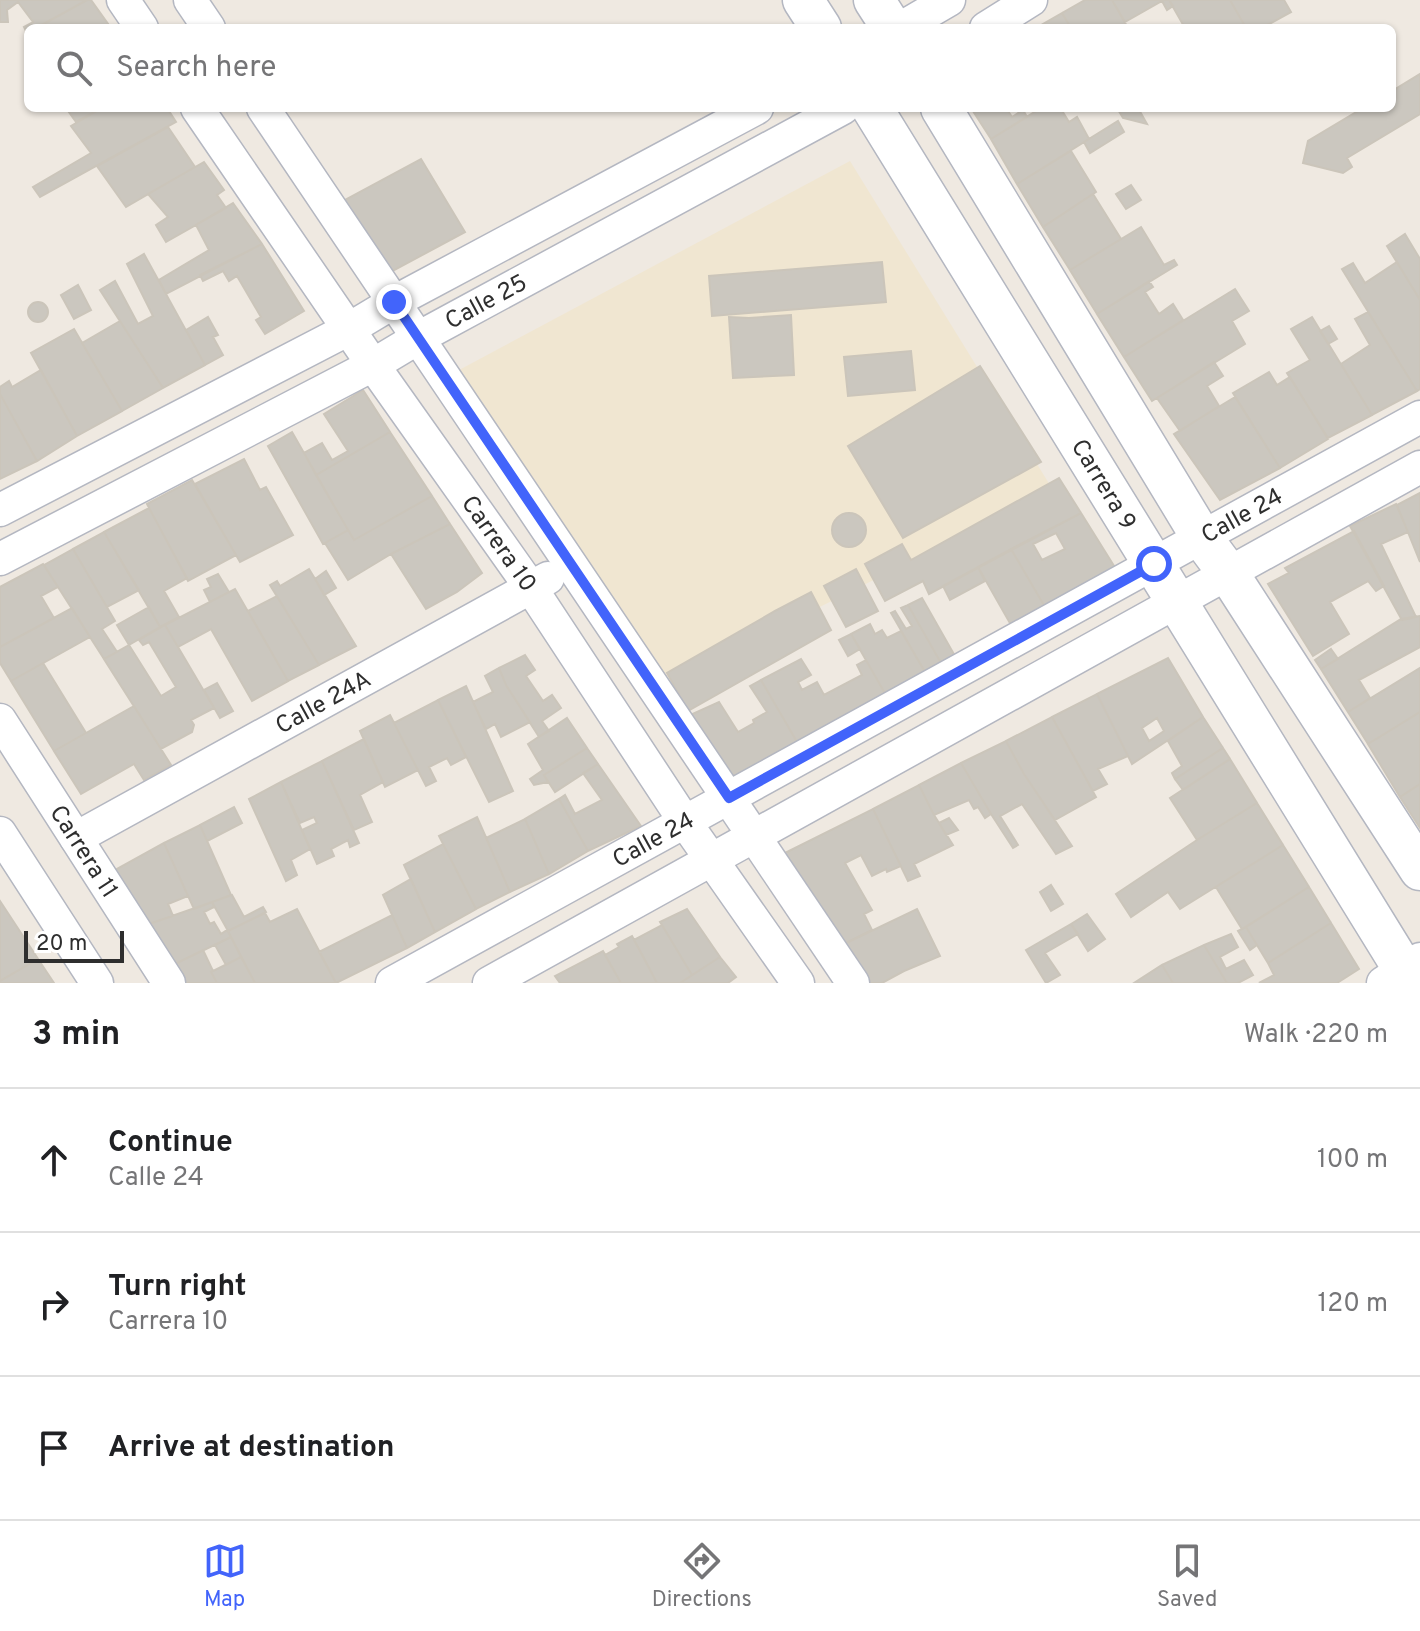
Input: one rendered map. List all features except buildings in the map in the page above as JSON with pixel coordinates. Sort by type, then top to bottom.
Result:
[{"type":"street","points":[[123,0],[139,24]]},
{"type":"street","points":[[190,0],[206,24]]},
{"type":"street","points":[[803,0],[818,24]]},
{"type":"street","points":[[874,0],[889,24]]},
{"type":"street","points":[[908,24],[949,0]]},
{"type":"street","points":[[992,24],[1031,0]]},
{"type":"street","name":"Carrera 10","points":[[208,112],[373,365],[531,588],[685,822],[798,983]]},
{"type":"street","name":"Carrera 10","points":[[266,112],[853,983]]},
{"type":"street","name":"Calle 25","points":[[0,510],[349,329],[750,112]]},
{"type":"street","name":"Calle 25","points":[[0,559],[373,365],[836,112]]},
{"type":"street","name":"Carrera 9","points":[[874,112],[1404,974]]},
{"type":"street","points":[[943,112],[1202,538],[1228,573],[1420,870]]},
{"type":"street","name":"Calle 24","points":[[392,983],[1420,417]]},
{"type":"street","name":"Calle 24","points":[[489,983],[1420,467]]},
{"type":"street","name":"Calle 24A","points":[[76,838],[571,564]]},
{"type":"street","name":"Carrera 11","points":[[0,720],[169,983]]},
{"type":"street","points":[[0,833],[97,983]]},
{"type":"shaded area","points":[[850,161],[1053,490],[666,684],[446,377]]},
{"type":"route","points":[[394,302],[729,798],[1154,564]]}]
